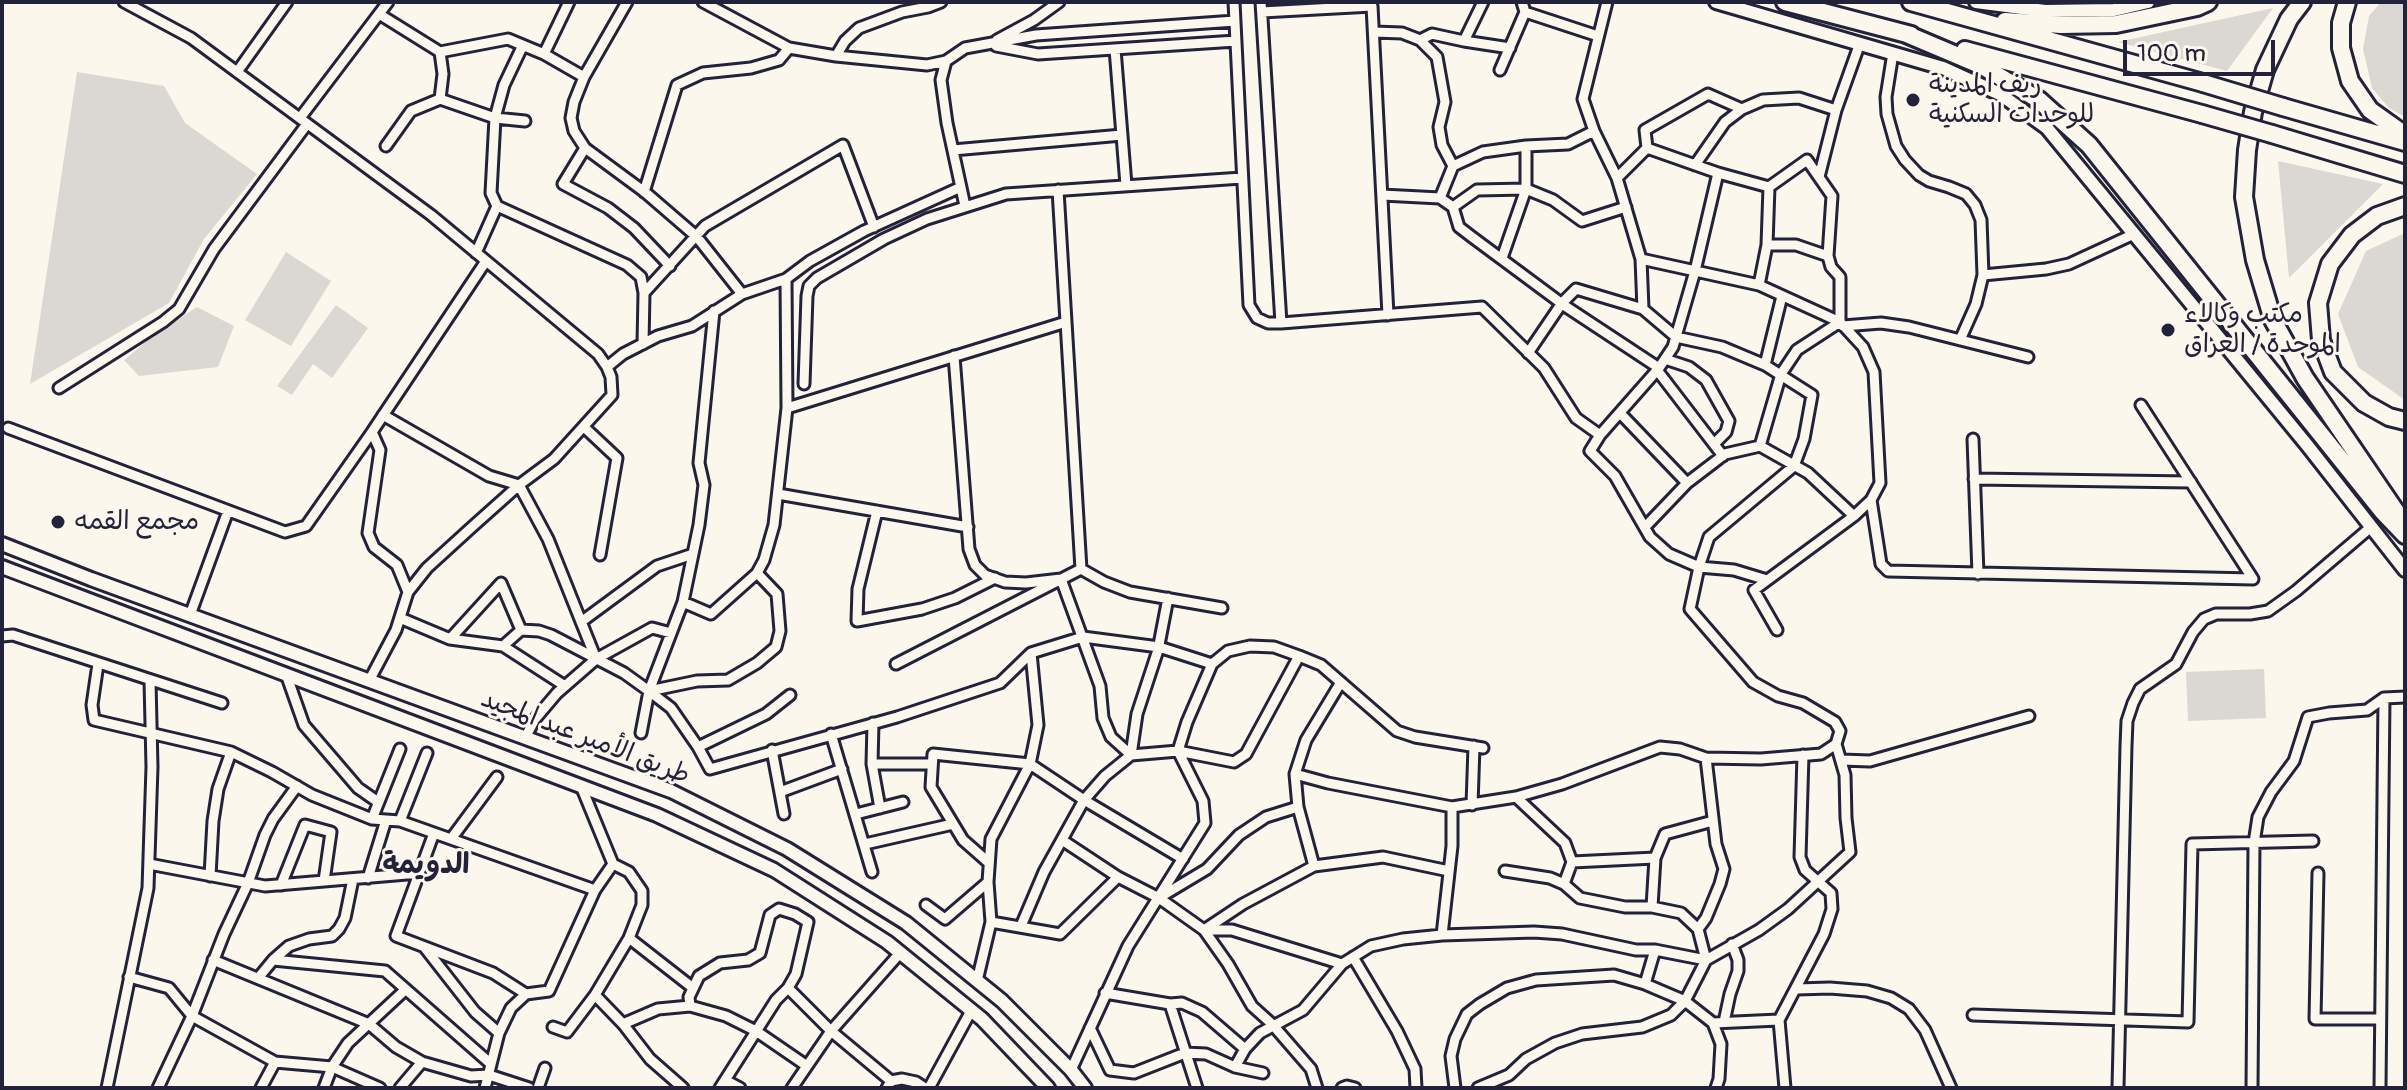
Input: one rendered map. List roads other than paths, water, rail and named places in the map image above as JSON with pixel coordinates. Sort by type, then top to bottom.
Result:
[{"type":"highway","points":[[1785,2],[2202,114],[2405,174]]},
{"type":"highway","points":[[1911,2],[2405,142]]},
{"type":"highway","points":[[1970,19],[2061,25],[2116,24],[2208,2]]},
{"type":"highway","points":[[2302,2],[2289,19],[2265,70],[2253,112],[2244,197],[2255,260],[2273,320],[2305,378],[2405,525]]},
{"type":"highway","points":[[2347,2],[2341,23],[2341,48],[2350,81],[2370,110],[2405,135]]},
{"type":"highway","points":[[1904,33],[1982,66],[2039,100],[2089,145],[2383,512],[2405,535]]},
{"type":"highway","points":[[2405,206],[2377,216],[2352,235],[2330,264],[2318,303],[2321,340],[2333,372],[2364,403],[2389,417],[2405,421]]},
{"type":"main road","points":[[1716,2],[1943,68],[2000,94],[2047,128],[2307,445],[2405,570]]},
{"type":"main road","points":[[1976,2],[2058,11],[2114,10],[2148,2]]},
{"type":"main road","name":"طريق الأمير عبد المجيد","points":[[2,544],[671,791],[787,849],[906,923],[1002,1001],[1085,1088]]},
{"type":"main road","name":"طريق الأمير عبد المجيد","points":[[2,567],[657,815],[774,870],[887,942],[971,1011],[1048,1088]]},
{"type":"main road","points":[[238,656],[246,636]]},
{"type":"street","points":[[124,2],[191,38],[431,215],[598,354],[611,377],[612,395],[554,459],[519,485],[427,568],[408,592],[396,630],[369,681]]},
{"type":"street","points":[[237,72],[287,2]]},
{"type":"street","points":[[59,388],[179,309],[214,249],[388,2]]},
{"type":"street","points":[[544,54],[569,2]]},
{"type":"street","points":[[627,2],[584,77],[571,118],[574,131],[585,148],[697,237],[742,294]]},
{"type":"street","points":[[703,2],[789,48],[927,65],[946,61],[965,48],[1036,35],[1235,21]]},
{"type":"street","points":[[836,56],[845,41],[859,28],[941,2]]},
{"type":"street","points":[[989,45],[1059,2]]},
{"type":"street","points":[[1234,2],[1249,305],[1257,318],[1268,323],[1281,323],[1482,307],[1544,368],[1576,418],[1600,435]]},
{"type":"street","points":[[1464,41],[1483,2]]},
{"type":"street","points":[[1607,2],[1583,99],[1594,131],[1617,178],[1641,259],[1643,309]]},
{"type":"street","points":[[1281,323],[1262,7],[1372,6],[1388,315]]},
{"type":"street","points":[[1500,70],[1524,7],[1598,36]]},
{"type":"street","points":[[379,14],[440,52],[508,39],[544,54],[584,77]]},
{"type":"street","points":[[1374,32],[1402,33],[1420,40],[1437,57],[1445,102],[1439,127],[1442,145],[1453,166]]},
{"type":"street","points":[[1420,40],[1432,34],[1510,48]]},
{"type":"street","points":[[989,45],[1038,54],[1236,41]]},
{"type":"street","points":[[1819,177],[1836,110],[1860,43]]},
{"type":"street","points":[[523,45],[504,85],[495,118],[491,193],[497,206],[627,265],[641,277],[644,293],[643,344]]},
{"type":"street","points":[[644,192],[677,85],[703,73],[751,68],[779,60],[789,48]]},
{"type":"street","points":[[1115,49],[1126,185]]},
{"type":"street","points":[[440,52],[443,74],[440,99]]},
{"type":"street","points":[[1893,53],[1886,97],[1887,114],[1896,146],[1919,175],[1966,194],[1981,220],[1983,275],[1976,304],[1960,340]]},
{"type":"street","points":[[946,61],[941,80],[965,206]]},
{"type":"street","points":[[1647,148],[1645,130],[1708,94],[1742,109]]},
{"type":"street","points":[[1695,165],[1725,122],[1742,109],[1763,100],[1799,98],[1836,110]]},
{"type":"street","points":[[386,146],[411,111],[440,99],[495,118],[525,121]]},
{"type":"street","points":[[1440,198],[1453,166],[1483,152],[1568,144],[1594,131]]},
{"type":"street","points":[[953,150],[1122,135]]},
{"type":"street","points":[[644,293],[705,226],[843,145],[874,227]]},
{"type":"street","points":[[1502,258],[1526,189],[1526,146]]},
{"type":"street","points":[[585,148],[563,184],[608,208],[634,228],[670,266]]},
{"type":"street","points":[[1617,178],[1647,148]]},
{"type":"street","points":[[1647,148],[1769,187]]},
{"type":"street","points":[[1769,187],[1807,160],[1832,196],[1828,256],[1831,267],[1840,277],[1841,324]]},
{"type":"street","points":[[1718,173],[1673,347],[1590,451],[1615,476],[1650,537],[1669,554],[1699,567],[1734,570],[1767,580]]},
{"type":"street","points":[[804,384],[809,286],[817,278],[884,239],[927,219],[1006,194],[1242,178]]},
{"type":"street","points":[[607,367],[623,354],[658,336],[692,326],[742,294],[786,279],[810,261],[874,227],[961,187]]},
{"type":"street","points":[[1759,285],[1767,245],[1769,187]]},
{"type":"street","points":[[1453,207],[1477,190],[1526,189],[1553,200],[1582,221],[1626,207]]},
{"type":"street","points":[[1058,190],[1081,569]]},
{"type":"street","points":[[1382,195],[1440,198],[1453,207],[1459,227],[1562,303],[1660,366],[1723,456]]},
{"type":"street","points":[[476,253],[497,206]]},
{"type":"street","points":[[1983,275],[2069,264],[2134,234]]},
{"type":"street","points":[[1767,245],[1796,245],[1828,256]]},
{"type":"street","points":[[1641,259],[1759,285],[1841,324],[1863,347],[1874,372],[1880,483],[1871,500],[1854,516],[1754,590],[1777,630]]},
{"type":"street","points":[[8,428],[285,532],[306,526],[486,261]]},
{"type":"street","points":[[683,602],[711,614],[757,573],[764,560],[774,525],[787,408],[786,279]]},
{"type":"street","points":[[1478,1088],[1509,1075],[1526,1059],[1555,1043],[1582,1034],[1642,1027],[1671,1015],[1685,1001],[1706,960],[1759,930],[1788,909],[1850,852],[1845,775],[1836,744],[1840,731],[1835,722],[1803,703],[1778,696],[1753,682],[1690,609],[1709,537],[1794,466],[1804,439],[1812,395],[1765,365],[1722,347],[1676,337],[1643,309],[1576,289],[1562,303],[1528,353]]},
{"type":"street","points":[[1765,365],[1782,296]]},
{"type":"street","points":[[641,733],[649,691],[683,602],[693,554],[704,485],[699,463],[714,311]]},
{"type":"street","points":[[787,408],[1066,322]]},
{"type":"street","points":[[1760,446],[1781,374],[1797,350],[1841,324],[1881,323],[1909,327],[2028,357]]},
{"type":"street","points":[[954,356],[969,549],[975,565],[985,575],[1005,582],[1061,579]]},
{"type":"street","points":[[1660,366],[1689,367],[1706,380],[1729,421],[1726,432],[1714,444]]},
{"type":"street","points":[[1871,500],[1881,564],[1888,571],[2253,579],[2141,405]]},
{"type":"street","points":[[1620,413],[1687,483]]},
{"type":"street","points":[[383,415],[489,476],[519,485],[548,539],[596,659]]},
{"type":"street","points":[[584,427],[617,458],[600,555]]},
{"type":"street","points":[[372,432],[380,450],[368,533],[374,547],[397,565],[408,592]]},
{"type":"street","points":[[1973,439],[1978,574]]},
{"type":"street","points":[[1645,527],[1687,483],[1723,456],[1760,446],[1808,473],[1854,516]]},
{"type":"street","points":[[1974,479],[2191,482]]},
{"type":"street","points":[[778,494],[968,527]]},
{"type":"street","points":[[190,615],[228,511]]},
{"type":"street","points":[[877,511],[858,589],[857,621],[922,609],[955,598],[995,578]]},
{"type":"street","points":[[2118,1088],[2126,746],[2127,721],[2133,703],[2140,689],[2176,664],[2193,632],[2204,619],[2216,614],[2268,611],[2371,527]]},
{"type":"street","points":[[581,622],[657,566],[693,554]]},
{"type":"street","points":[[896,664],[1081,569]]},
{"type":"street","points":[[1081,569],[1130,592],[1222,608]]},
{"type":"street","points":[[649,691],[697,681],[728,680],[757,663],[776,647],[780,631],[777,594],[757,573]]},
{"type":"street","points":[[1061,579],[1100,686],[1103,718],[1111,737],[1131,755]]},
{"type":"street","points":[[450,639],[501,583],[521,630]]},
{"type":"street","points":[[1131,755],[1137,714],[1159,647],[1168,598]]},
{"type":"street","points":[[400,618],[450,639],[503,646],[565,686]]},
{"type":"street","points":[[525,738],[535,719],[565,686],[596,659],[652,628],[671,633]]},
{"type":"street","points":[[503,646],[521,630],[539,631],[624,673],[671,708],[710,769],[1000,683],[1031,653],[1083,637],[1159,647],[1212,664]]},
{"type":"street","points":[[2,636],[13,635],[222,703]]},
{"type":"street","points":[[1071,1070],[1128,946],[1205,823],[1203,801],[1178,751],[1212,664],[1228,651],[1250,646],[1274,647],[1299,656],[1321,665],[1397,731],[1478,747],[1472,805]]},
{"type":"street","points":[[977,981],[991,922],[988,862],[991,839],[1030,764],[1038,725],[1031,653]]},
{"type":"street","points":[[1021,926],[1044,872],[1084,800],[1105,776],[1131,755],[1178,751],[1234,762],[1246,754],[1299,656]]},
{"type":"street","points":[[98,664],[92,705],[94,720],[231,752],[312,795],[372,819],[400,821],[595,890]]},
{"type":"street","points":[[286,674],[304,725],[358,788],[378,802]]},
{"type":"street","points":[[107,1088],[148,888],[150,681]]},
{"type":"street","points":[[1314,866],[1298,807],[1295,774],[1306,740],[1341,682]]},
{"type":"street","points":[[698,747],[766,714],[790,695]]},
{"type":"street","points":[[2252,1088],[2254,843],[2258,817],[2271,792],[2294,761],[2308,717],[2367,710],[2384,698],[2405,697]]},
{"type":"street","points":[[2380,1088],[2384,698]]},
{"type":"street","points":[[1841,760],[1870,761],[2029,716]]},
{"type":"street","points":[[873,723],[872,764],[880,808]]},
{"type":"street","points":[[831,734],[872,872]]},
{"type":"street","points":[[1295,774],[1452,807],[1516,797],[1562,784],[1660,747],[1680,749],[1706,758],[1761,759],[1821,754],[1836,744]]},
{"type":"street","points":[[372,819],[400,749]]},
{"type":"street","points":[[772,750],[784,814]]},
{"type":"street","points":[[210,876],[218,789],[231,752]]},
{"type":"street","points":[[400,821],[427,753]]},
{"type":"street","points":[[988,862],[963,840],[931,787],[933,754],[1030,764],[1183,859]]},
{"type":"street","points":[[1785,1088],[1779,1020],[1824,934],[1832,909],[1831,893],[1805,870],[1800,857],[1803,755]]},
{"type":"street","points":[[1698,929],[1706,918],[1724,869],[1716,844],[1706,758]]},
{"type":"street","points":[[872,764],[932,764]]},
{"type":"street","points":[[780,792],[842,769]]},
{"type":"street","points":[[451,839],[497,777]]},
{"type":"street","points":[[158,1088],[192,1016],[273,819],[297,786]]},
{"type":"street","points":[[553,1027],[567,1032],[595,995],[629,938],[642,905],[642,891],[629,872],[613,864],[581,786]]},
{"type":"street","points":[[1516,797],[1565,843],[1572,862],[1564,884]]},
{"type":"street","points":[[856,814],[903,802]]},
{"type":"street","points":[[1159,898],[1207,869],[1239,835],[1266,817],[1298,807]]},
{"type":"street","points":[[1442,935],[1452,807]]},
{"type":"street","points":[[368,878],[386,820]]},
{"type":"street","points":[[1652,907],[1655,858],[1665,834],[1713,821]]},
{"type":"street","points":[[865,844],[953,824]]},
{"type":"street","points":[[281,885],[305,825],[331,832],[324,881]]},
{"type":"street","points":[[434,833],[396,936],[493,973],[526,994]]},
{"type":"street","points":[[1062,840],[1118,877],[1159,898],[1204,930],[1252,1006],[1311,1069],[1317,1088]]},
{"type":"street","points":[[1973,1015],[2188,1022],[2192,844],[2313,841]]},
{"type":"street","points":[[1204,930],[1243,904],[1314,866],[1383,857],[1449,871]]},
{"type":"street","points":[[1572,862],[1655,858]]},
{"type":"street","points":[[149,864],[265,886],[419,873]]},
{"type":"street","points":[[485,1088],[499,1033],[511,1008],[526,994],[549,991],[595,890],[613,864]]},
{"type":"street","points":[[1505,871],[1550,878],[1564,884],[1580,898],[1681,913],[1698,929],[1706,960]]},
{"type":"street","points":[[2318,873],[2315,1019],[2380,1019]]},
{"type":"street","points":[[991,922],[1060,934],[1118,877]]},
{"type":"street","points":[[259,977],[289,946],[332,936],[339,929],[345,918],[353,879]]},
{"type":"street","points":[[926,905],[945,919],[988,882]]},
{"type":"street","points":[[690,1006],[689,997],[699,976],[720,963],[748,960],[760,953],[770,915],[779,909],[808,922],[796,974],[723,1084],[740,1088]]},
{"type":"street","points":[[1204,930],[1232,930],[1342,964]]},
{"type":"street","points":[[1235,1067],[1245,1049],[1260,1033],[1303,1010],[1342,964],[1371,946],[1442,935],[1496,932],[1562,934],[1636,950],[1655,950],[1706,960]]},
{"type":"street","points":[[629,938],[693,988]]},
{"type":"street","points":[[1724,1022],[1738,971],[1732,944]]},
{"type":"street","points":[[424,947],[475,1012],[499,1033]]},
{"type":"street","points":[[1645,984],[1655,950]]},
{"type":"street","points":[[797,1086],[831,1031],[900,953]]},
{"type":"street","points":[[1353,957],[1397,1031],[1415,1069],[1416,1088]]},
{"type":"street","points":[[213,960],[369,1024],[396,1047],[422,1062],[471,1076],[489,1075],[529,1088]]},
{"type":"street","points":[[273,960],[385,971],[491,1064]]},
{"type":"street","points":[[1455,1088],[1451,1056],[1467,1014],[1507,988],[1536,980],[1583,975],[1614,975],[1645,984],[1685,1001],[1713,1023],[1721,1044],[1716,1088]]},
{"type":"street","points":[[129,977],[169,988],[192,1016],[275,1062],[332,1067],[380,1088]]},
{"type":"street","points":[[788,988],[889,1084],[902,1079],[927,1088],[971,1011]]},
{"type":"street","points":[[1797,989],[1867,991],[1891,998],[1909,1009],[1925,1030],[1951,1088]]},
{"type":"street","points":[[324,1088],[332,1067],[348,1043],[405,990]]},
{"type":"street","points":[[1105,993],[1170,1004],[1182,1003],[1202,1012],[1245,1049]]},
{"type":"street","points":[[595,995],[650,1059],[683,1088]]},
{"type":"street","points":[[1170,1004],[1197,1088]]},
{"type":"street","points":[[623,1024],[658,1009],[690,1006],[726,1016],[756,1031],[807,1066]]},
{"type":"street","points":[[1713,1023],[1779,1020]]},
{"type":"street","points":[[1090,1028],[1110,1070],[1134,1073],[1185,1053],[1206,1054],[1235,1067],[1263,1073]]},
{"type":"street","points":[[261,1088],[275,1062]]},
{"type":"street","points":[[400,1088],[422,1062]]},
{"type":"street","points":[[538,1088],[545,1068]]},
{"type":"street","points":[[1342,1088],[1355,1088]]},
{"type":"place","name":"ريف المدينة للوحدات السكنية","points":[[1913,100]]},
{"type":"place","name":"مكتب وكالاء الموحدة / العراق","points":[[2168,330]]},
{"type":"place","name":"مجمع القمه","points":[[58,522]]},
{"type":"district","name":"الدويمة","points":[[426,866]]}]
